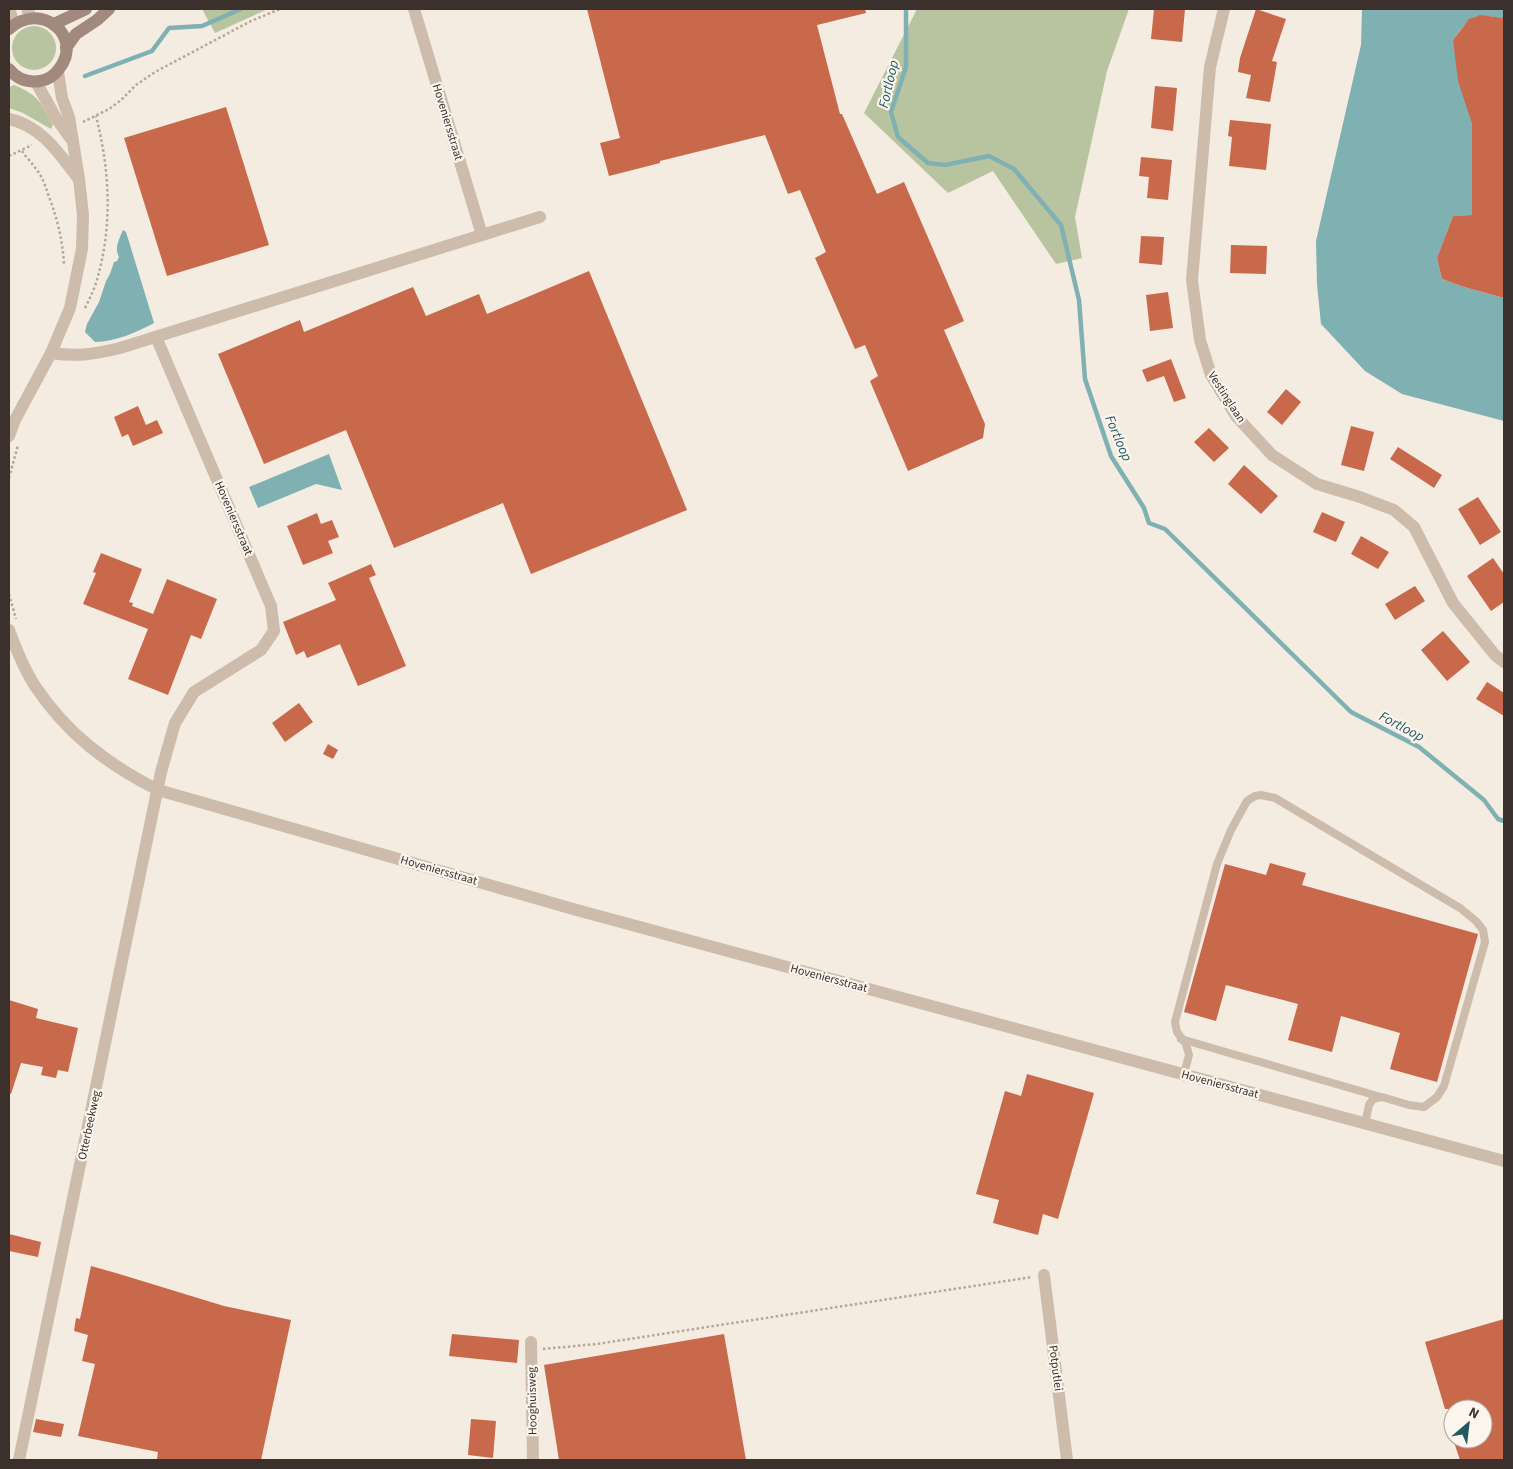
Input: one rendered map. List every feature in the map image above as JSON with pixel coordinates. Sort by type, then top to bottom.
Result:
[{"type":"main road","points":[[54,24],[86,9]]},
{"type":"main road","points":[[66,48],[76,34],[97,20],[109,9]]},
{"type":"main road","points":[[10,74],[36,82],[51,77],[58,72],[66,56],[65,39],[61,31],[54,24],[29,13],[12,26]]},
{"type":"street","points":[[9,9],[12,26]]},
{"type":"street","name":"Hoveniersstraat","points":[[414,9],[482,235]]},
{"type":"street","name":"Vestinglaan","points":[[1224,9],[1210,67],[1192,280],[1200,340],[1211,375],[1236,416],[1272,455],[1317,484],[1394,510],[1414,527],[1453,603],[1495,656],[1504,662]]},
{"type":"street","points":[[9,436],[15,420],[51,353],[70,308],[82,249],[83,216],[79,179],[69,117],[62,98],[58,72]]},
{"type":"street","points":[[36,82],[56,118],[72,140]]},
{"type":"street","points":[[9,119],[28,126],[46,139],[79,179]]},
{"type":"street","points":[[51,353],[76,356],[98,354],[540,216]]},
{"type":"street","name":"Hoveniersstraat","points":[[156,337],[272,606],[274,631],[261,650],[194,692],[175,723],[158,790]]},
{"type":"street","name":"Hoveniersstraat","points":[[13,626],[16,648],[34,685],[56,713],[80,739],[107,761],[130,776],[158,790],[564,906],[1503,1161]]},
{"type":"street","name":"Otterbeekweg","points":[[19,1460],[158,790]]},
{"type":"street","name":"Potputlei","points":[[1044,1275],[1067,1460]]},
{"type":"street","name":"Hooghuisweg","points":[[531,1346],[533,1460]]},
{"type":"lane","points":[[1181,1039],[1409,1105],[1424,1107],[1437,1098],[1444,1086],[1485,942],[1483,930],[1476,921],[1460,908],[1275,798],[1261,795],[1255,796],[1247,801],[1231,830],[1217,864],[1175,1022],[1177,1032],[1181,1039],[1186,1044],[1189,1054],[1184,1074]]},
{"type":"lane","points":[[1365,1124],[1369,1105],[1373,1099],[1382,1097]]},
{"type":"path","points":[[82,122],[115,105],[136,85],[154,72],[251,21],[280,9]]},
{"type":"path","points":[[95,285],[106,239],[108,194],[106,163],[96,116]]},
{"type":"path","points":[[9,156],[35,144]]},
{"type":"path","points":[[22,151],[28,161],[36,168],[43,181],[56,214],[63,252]]},
{"type":"path","points":[[9,594],[13,626]]},
{"type":"path","points":[[531,1346],[597,1344],[1044,1275]]},
{"type":"green space","points":[[202,9],[268,9],[215,33]]},
{"type":"green space","points":[[917,9],[1129,9],[1107,71],[1075,217],[1082,258],[1056,264],[993,171],[948,193],[864,113]]},
{"type":"green space","points":[[38,26],[50,32],[55,39],[55,57],[50,64],[43,69],[30,70],[22,67],[15,60],[12,44],[15,36],[22,29]]},
{"type":"green space","points":[[14,85],[29,92],[38,100],[53,125],[51,129],[23,113],[9,108],[9,87]]},
{"type":"water","points":[[1362,9],[1504,9],[1504,18],[1473,17],[1453,40],[1472,124],[1472,215],[1453,216],[1437,258],[1442,279],[1504,298],[1504,421],[1402,394],[1365,371],[1321,324],[1317,284],[1316,241],[1361,45]]},
{"type":"water","points":[[123,230],[126,232],[154,323],[118,338],[95,342],[85,332],[87,324],[99,302],[114,262],[119,257],[117,247]]},
{"type":"water","points":[[329,454],[342,490],[316,484],[258,508],[249,487]]},
{"type":"building","points":[[587,9],[865,9],[866,13],[817,25],[840,114],[842,114],[877,194],[904,182],[964,321],[944,330],[985,424],[983,438],[908,471],[870,381],[878,376],[865,345],[855,349],[815,258],[826,252],[800,190],[788,194],[765,135],[660,161],[660,163],[609,176],[600,143],[620,138]]},
{"type":"building","points":[[1154,9],[1185,9],[1182,42],[1151,39]]},
{"type":"building","points":[[1256,9],[1286,19],[1272,61],[1277,62],[1270,102],[1246,98],[1251,75],[1238,72],[1240,58]]},
{"type":"building","points":[[1480,15],[1504,18],[1504,298],[1442,279],[1437,258],[1453,216],[1472,215],[1472,124],[1458,81],[1453,40],[1469,19]]},
{"type":"building","points":[[1155,86],[1177,88],[1173,131],[1151,128]]},
{"type":"building","points":[[226,107],[269,245],[167,276],[124,138]]},
{"type":"building","points":[[1230,120],[1271,124],[1266,170],[1229,166],[1232,137],[1228,136]]},
{"type":"building","points":[[1141,157],[1172,160],[1168,200],[1147,198],[1149,177],[1139,176]]},
{"type":"building","points":[[1141,236],[1164,237],[1162,265],[1139,263]]},
{"type":"building","points":[[1231,245],[1267,246],[1266,274],[1230,273]]},
{"type":"building","points":[[589,271],[687,510],[531,574],[503,503],[394,548],[346,430],[264,464],[218,354],[300,320],[304,332],[413,287],[426,316],[479,294],[487,314]]},
{"type":"building","points":[[1168,292],[1173,328],[1150,331],[1146,295]]},
{"type":"building","points":[[1171,359],[1186,398],[1174,402],[1164,376],[1147,382],[1142,370]]},
{"type":"building","points":[[1286,389],[1301,402],[1282,425],[1267,412]]},
{"type":"building","points":[[138,406],[146,425],[157,420],[163,433],[133,446],[128,434],[122,437],[114,417]]},
{"type":"building","points":[[1351,426],[1374,432],[1364,471],[1341,465]]},
{"type":"building","points":[[1209,428],[1229,448],[1214,462],[1194,442]]},
{"type":"building","points":[[1398,447],[1442,475],[1434,488],[1390,459]]},
{"type":"building","points":[[1244,465],[1278,496],[1261,514],[1228,484]]},
{"type":"building","points":[[1478,497],[1501,532],[1480,545],[1458,509]]},
{"type":"building","points":[[1322,512],[1345,522],[1336,542],[1313,532]]},
{"type":"building","points":[[317,513],[321,524],[332,520],[339,537],[328,541],[333,553],[303,565],[287,526]]},
{"type":"building","points":[[1361,536],[1389,552],[1378,569],[1351,554]]},
{"type":"building","points":[[101,553],[142,569],[129,602],[133,603],[132,606],[153,614],[167,579],[217,599],[201,639],[191,635],[168,695],[128,679],[148,629],[83,604],[96,573],[93,572]]},
{"type":"building","points":[[1493,558],[1504,574],[1504,602],[1491,611],[1467,576]]},
{"type":"building","points":[[371,564],[376,575],[369,578],[406,666],[358,686],[340,644],[307,658],[304,651],[296,655],[283,622],[336,600],[328,583]]},
{"type":"building","points":[[1415,586],[1425,601],[1395,620],[1385,604]]},
{"type":"building","points":[[1443,631],[1470,662],[1447,681],[1421,650]]},
{"type":"building","points":[[1487,682],[1504,693],[1504,716],[1476,699]]},
{"type":"building","points":[[299,703],[313,722],[285,742],[272,723]]},
{"type":"building","points":[[328,744],[338,750],[333,759],[323,754]]},
{"type":"building","points":[[1270,863],[1306,873],[1302,885],[1478,934],[1437,1082],[1390,1069],[1400,1033],[1341,1016],[1332,1052],[1288,1040],[1298,1004],[1226,985],[1216,1021],[1184,1012],[1225,864],[1266,875]]},
{"type":"building","points":[[9,1000],[38,1009],[36,1018],[78,1028],[68,1072],[58,1070],[56,1078],[41,1075],[43,1067],[21,1063],[11,1094],[9,1093]]},
{"type":"building","points":[[1027,1074],[1094,1093],[1058,1219],[1043,1214],[1038,1235],[993,1223],[999,1200],[976,1194],[1005,1091],[1021,1096]]},
{"type":"building","points":[[9,1234],[41,1242],[38,1257],[9,1251]]},
{"type":"building","points":[[91,1266],[224,1306],[291,1320],[261,1460],[157,1459],[158,1452],[78,1436],[95,1364],[82,1361],[88,1335],[74,1331],[76,1318],[80,1319]]},
{"type":"building","points":[[1504,1319],[1504,1460],[1460,1460],[1456,1449],[1493,1449],[1493,1399],[1443,1399],[1443,1402],[1425,1342]]},
{"type":"building","points":[[452,1334],[519,1340],[517,1363],[449,1356]]},
{"type":"building","points":[[724,1334],[746,1460],[559,1460],[544,1365]]},
{"type":"building","points":[[36,1419],[64,1424],[61,1437],[33,1432]]},
{"type":"building","points":[[471,1419],[496,1421],[493,1458],[468,1455]]},
{"type":"waterway","points":[[85,76],[152,51],[169,28],[202,26],[241,9]]},
{"type":"waterway","name":"Fortloop","points":[[906,9],[906,67],[891,112],[898,137],[928,163],[945,165],[989,156],[1014,169],[1061,225],[1079,300],[1085,379],[1111,456],[1144,508],[1149,523],[1165,529],[1351,712],[1419,747],[1484,800],[1498,819],[1504,821]]}]
